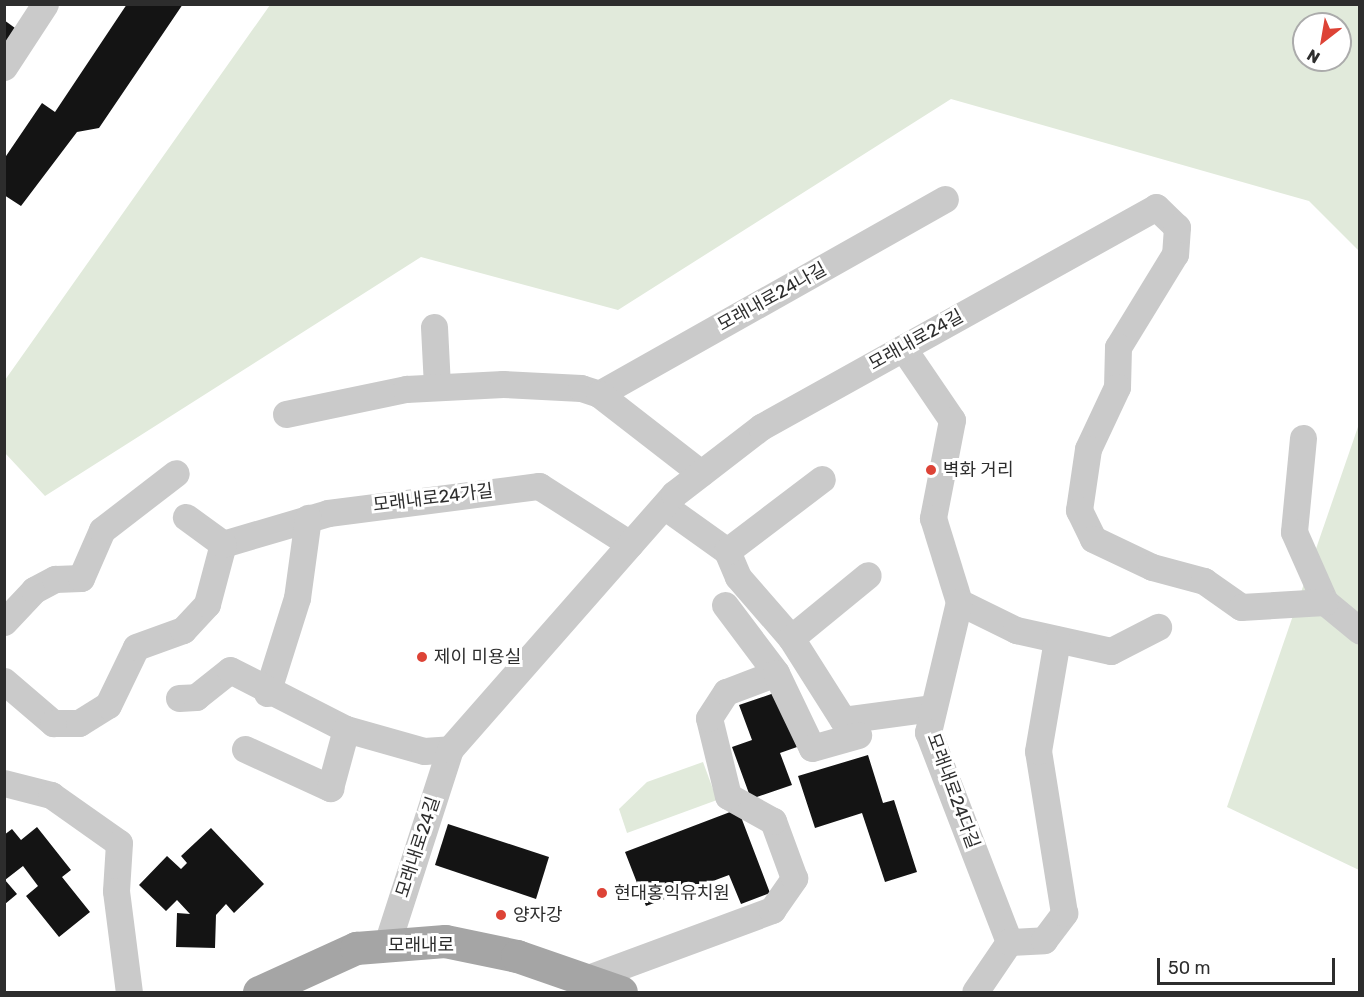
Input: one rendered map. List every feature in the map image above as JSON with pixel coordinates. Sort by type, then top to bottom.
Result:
[{"type":"main road","name":"모래내로","points":[[259,993],[356,948],[445,941],[517,956],[621,993]]},
{"type":"street","points":[[4,67],[45,4]]},
{"type":"street","name":"모래내로24나길","points":[[599,394],[945,199]]},
{"type":"street","name":"모래내로24길","points":[[387,944],[450,749],[664,506],[701,473],[762,427],[1156,207],[1177,227],[1175,254],[1118,347],[1118,387],[1088,449],[1079,510],[1093,539],[1152,567],[1204,580],[1241,607],[1325,602]]},
{"type":"street","points":[[434,327],[437,387]]},
{"type":"street","points":[[903,348],[952,420],[933,518],[959,602],[1016,630],[1111,651],[1158,627]]},
{"type":"street","points":[[286,414],[437,387],[503,384],[599,394],[701,473]]},
{"type":"street","points":[[1303,438],[1294,532],[1325,602],[1359,631]]},
{"type":"street","points":[[4,622],[34,590],[55,579],[81,578],[102,530],[176,473]]},
{"type":"street","points":[[727,551],[822,479]]},
{"type":"street","name":"모래내로24가길","points":[[223,544],[308,518],[539,486],[630,544]]},
{"type":"street","points":[[664,506],[727,551],[738,577],[790,638],[843,720],[933,708]]},
{"type":"street","points":[[4,681],[53,723],[79,723],[108,705],[136,647],[183,630],[207,604],[223,544],[186,517]]},
{"type":"street","points":[[267,693],[297,598],[308,518]]},
{"type":"street","points":[[790,638],[868,575]]},
{"type":"street","name":"모래내로24다길","points":[[959,602],[928,732],[1008,942]]},
{"type":"street","points":[[724,605],[777,673],[812,748],[858,735]]},
{"type":"street","points":[[975,993],[1008,942],[1044,940],[1064,912],[1038,751],[1057,640]]},
{"type":"street","points":[[180,698],[196,697],[230,670],[267,693],[346,729],[424,751],[450,749]]},
{"type":"street","points":[[583,980],[772,910],[794,878],[773,821],[728,796],[709,718],[726,692],[777,673]]},
{"type":"street","points":[[245,749],[330,788],[346,729]]},
{"type":"street","points":[[4,783],[51,795],[119,843],[116,891],[129,993]]},
{"type":"green space","points":[[270,5],[1359,5],[1359,251],[1309,201],[951,99],[618,310],[421,257],[45,496],[5,453],[5,380]]},
{"type":"green space","points":[[1359,424],[1359,870],[1227,807]]},
{"type":"green space","points":[[703,762],[717,800],[627,833],[619,809],[647,782]]},
{"type":"building","points":[[127,4],[183,4],[99,128],[77,132],[21,206],[4,195],[4,159],[42,103],[55,112]]},
{"type":"building","points":[[4,20],[15,28],[4,45]]},
{"type":"building","points":[[777,692],[797,747],[780,753],[792,785],[751,799],[732,747],[752,740],[739,705]]},
{"type":"building","points":[[868,755],[883,803],[894,800],[917,872],[885,882],[862,813],[815,828],[798,776]]},
{"type":"building","points":[[738,809],[770,893],[741,904],[729,875],[646,906],[625,852]]},
{"type":"building","points":[[448,824],[549,857],[536,899],[435,865]]},
{"type":"building","points":[[37,827],[71,870],[62,877],[90,912],[59,937],[26,896],[38,886],[23,866],[5,880],[17,894],[5,904],[4,835],[12,829],[21,840]]},
{"type":"building","points":[[211,828],[264,884],[234,913],[226,904],[216,915],[215,948],[176,947],[177,913],[190,914],[177,900],[166,911],[139,885],[167,856],[181,869],[187,863],[181,856]]},
{"type":"place","name":"벽화 거리","points":[[931,470]]},
{"type":"place","name":"제이 미용실","points":[[422,657]]},
{"type":"place","name":"현대홍익유치원","points":[[602,893]]},
{"type":"place","name":"양자강","points":[[501,915]]}]
